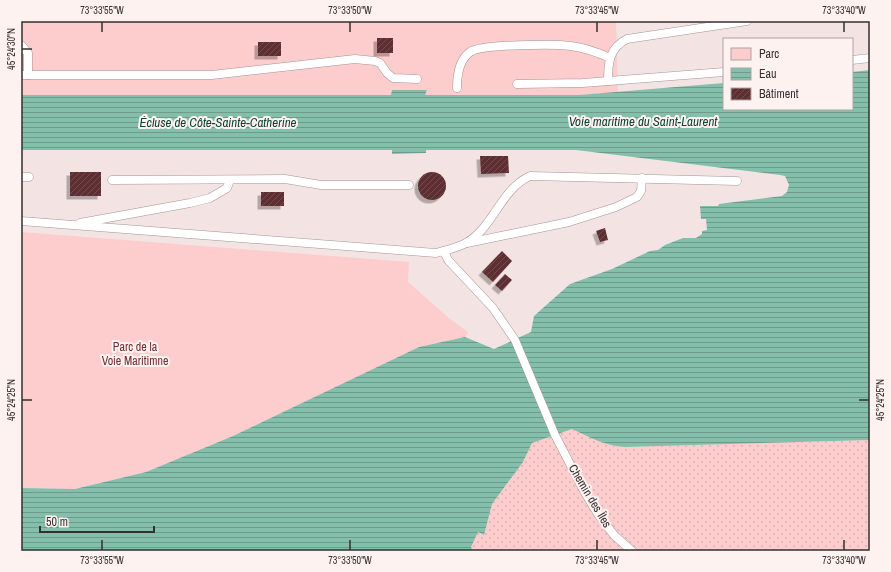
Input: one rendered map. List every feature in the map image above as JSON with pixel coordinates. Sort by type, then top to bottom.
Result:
[{"type":"lane","points":[[608,81],[610,58],[617,46],[627,39],[748,21]]},
{"type":"lane","points":[[21,45],[28,53],[25,75],[212,75],[354,59],[375,61],[380,64],[393,78],[417,79]]},
{"type":"lane","points":[[457,88],[457,77],[464,59],[474,49],[501,46],[569,46],[594,50],[610,58]]},
{"type":"lane","points":[[853,60],[870,58]]},
{"type":"lane","points":[[517,84],[608,81],[723,72]]},
{"type":"lane","points":[[467,243],[480,232],[513,187],[530,176],[642,178],[737,182]]},
{"type":"lane","points":[[21,221],[424,253],[444,251],[467,243],[569,222],[616,207],[637,197],[641,191],[642,178]]},
{"type":"lane","points":[[112,180],[285,179],[321,185],[409,185]]},
{"type":"lane","points":[[65,225],[122,216],[210,198],[228,188],[230,180]]},
{"type":"lane","name":"Chemin des Îles","points":[[444,251],[448,260],[493,308],[514,340],[555,435],[598,514],[614,535],[632,551]]},
{"type":"green space","points":[[21,21],[616,21],[618,92],[579,95],[425,95],[427,90],[392,90],[392,95],[21,95]]},
{"type":"green space","name":"Parc de la Voie Maritimne","points":[[21,232],[409,262],[408,282],[450,319],[468,332],[465,337],[419,347],[233,436],[146,472],[75,489],[21,488]]},
{"type":"green space","points":[[572,429],[602,442],[625,447],[870,440],[870,551],[473,551],[471,547],[478,532],[484,535],[492,504],[523,462],[532,443]]},
{"type":"water","points":[[870,70],[870,440],[625,447],[604,443],[572,429],[532,443],[523,462],[492,504],[484,535],[478,532],[471,547],[473,551],[21,551],[21,488],[75,489],[146,472],[233,436],[419,347],[465,337],[494,349],[531,332],[534,316],[570,284],[612,269],[650,251],[658,250],[665,245],[683,238],[696,238],[702,234],[702,231],[707,230],[706,219],[701,219],[700,206],[718,206],[719,204],[782,196],[787,192],[789,185],[785,176],[780,175],[576,150],[426,150],[426,153],[392,154],[392,150],[21,150],[21,95],[391,95],[392,90],[427,90],[425,95],[579,95],[723,83],[723,110],[853,110],[853,72]]},
{"type":"building","points":[[377,38],[393,38],[393,53],[377,53]]},
{"type":"building","points":[[258,42],[281,42],[281,56],[258,56]]},
{"type":"building","points":[[480,156],[508,156],[509,173],[481,174]]},
{"type":"building","points":[[70,172],[101,172],[101,196],[70,196]]},
{"type":"building","points":[[432,172],[442,176],[446,186],[442,196],[432,200],[422,196],[418,186],[422,176]]},
{"type":"building","points":[[261,192],[284,192],[284,206],[261,206]]},
{"type":"building","points":[[605,228],[608,240],[600,242],[596,231]]},
{"type":"building","points":[[502,251],[512,261],[493,282],[482,272]]},
{"type":"building","points":[[505,274],[512,280],[502,291],[495,285]]},
{"type":"water label","name":"Voie maritime du Saint-Laurent","points":[[643,121]]},
{"type":"water label","name":"Écluse de Côte-Sainte-Catherine","points":[[218,122]]}]
